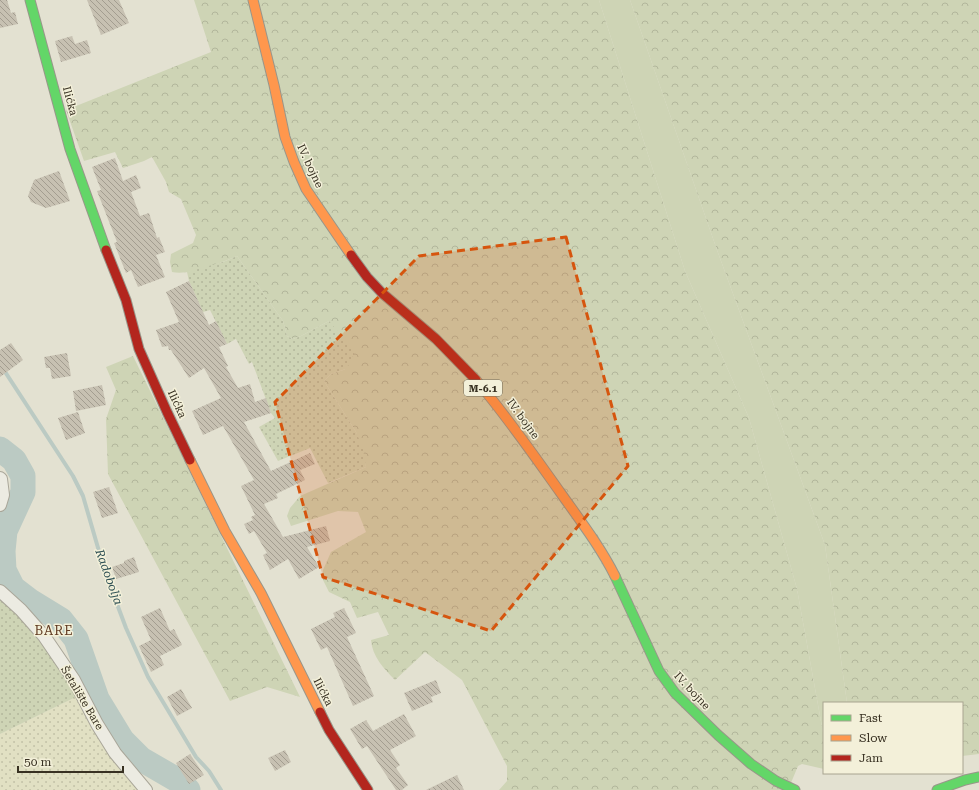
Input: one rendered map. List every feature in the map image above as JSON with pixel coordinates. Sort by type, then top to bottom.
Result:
[{"type":"main road","name":"Ilićka","points":[[30,0],[70,149],[98,231],[126,300],[139,349],[167,412],[225,531],[261,593],[329,730],[368,790]]},
{"type":"main road","name":"IV. bojne","points":[[253,0],[285,136],[294,162],[306,189],[367,277],[382,293],[436,339],[494,400],[598,546],[612,571],[659,671],[675,693],[718,735],[751,764],[776,781],[795,790]]},
{"type":"main road","points":[[937,790],[965,780],[979,777]]},
{"type":"street","points":[[0,478],[3,495],[0,505]]},
{"type":"street","name":"Šetalište Bare","points":[[0,591],[21,610],[44,636],[74,680],[97,724],[115,753],[146,790]]},
{"type":"highlighted area","points":[[566,237],[628,466],[491,631],[323,577],[275,402],[419,256]]},
{"type":"green space","points":[[194,0],[599,0],[685,271],[749,418],[797,589],[823,732],[823,769],[802,764],[798,766],[788,790],[499,790],[507,781],[507,766],[462,680],[425,652],[395,680],[383,667],[376,657],[371,640],[389,635],[378,612],[357,618],[350,602],[329,592],[323,580],[323,570],[331,552],[366,532],[358,512],[338,511],[291,526],[287,516],[290,508],[300,496],[366,467],[356,432],[324,381],[331,374],[346,369],[329,321],[293,339],[287,336],[283,321],[237,256],[196,271],[179,273],[172,272],[170,262],[171,254],[193,243],[196,235],[181,199],[169,192],[166,182],[152,157],[123,168],[115,152],[84,161],[66,110],[211,52]]},
{"type":"green space","points":[[599,0],[630,0],[717,250],[825,545],[847,702],[823,702],[823,732],[797,589],[749,418],[685,271]]},
{"type":"green space","points":[[630,0],[979,0],[979,754],[963,756],[963,702],[847,702],[825,545],[717,250]]},
{"type":"green space","points":[[237,256],[283,321],[287,336],[293,339],[329,321],[355,352],[346,369],[331,374],[324,381],[356,432],[363,449],[366,467],[328,483],[310,448],[278,461],[259,427],[275,418],[271,413],[252,362],[249,364],[236,339],[227,344],[210,310],[203,312],[189,281],[187,272],[223,262]]},
{"type":"green space","points":[[133,356],[300,697],[267,687],[230,701],[108,474],[106,419],[116,390],[106,367]]},
{"type":"green space","points":[[0,591],[21,610],[82,694],[0,734]]},
{"type":"green space","points":[[82,694],[146,790],[0,790],[0,734]]},
{"type":"building","points":[[0,0],[7,0],[11,13],[15,12],[18,24],[0,28]]},
{"type":"building","points":[[87,0],[119,0],[129,23],[101,35]]},
{"type":"building","points":[[72,36],[75,44],[87,40],[91,53],[61,62],[55,41]]},
{"type":"building","points":[[115,158],[123,181],[136,175],[141,188],[131,192],[140,216],[149,213],[157,238],[159,237],[165,252],[156,255],[165,277],[138,287],[131,270],[126,273],[114,243],[117,242],[97,191],[101,190],[92,167]]},
{"type":"building","points":[[59,171],[70,201],[46,208],[31,202],[28,196],[34,180]]},
{"type":"building","points":[[189,281],[209,325],[216,321],[227,344],[219,347],[228,366],[226,367],[238,388],[250,384],[255,402],[266,398],[271,413],[244,422],[271,471],[310,453],[315,464],[300,470],[305,480],[276,494],[278,498],[264,504],[283,537],[326,526],[330,541],[307,547],[319,567],[299,579],[288,559],[270,570],[263,555],[267,553],[254,531],[249,534],[244,524],[253,520],[251,517],[255,515],[241,486],[254,480],[223,426],[203,435],[192,411],[221,398],[204,368],[189,378],[171,350],[169,350],[168,346],[162,347],[156,330],[179,322],[166,292]]},
{"type":"building","points":[[11,343],[23,360],[0,377],[0,350]]},
{"type":"building","points":[[67,353],[71,376],[52,379],[50,368],[46,368],[44,357]]},
{"type":"building","points":[[102,385],[106,405],[76,411],[73,391]]},
{"type":"building","points":[[78,412],[85,433],[66,440],[58,418]]},
{"type":"building","points":[[109,487],[118,513],[102,518],[93,492]]},
{"type":"building","points":[[134,557],[139,572],[116,579],[112,567],[124,563],[124,561]]},
{"type":"building","points":[[160,608],[170,631],[174,629],[182,645],[160,656],[164,665],[151,672],[139,646],[151,640],[141,617]]},
{"type":"building","points":[[344,608],[356,633],[347,637],[374,696],[353,706],[327,647],[321,650],[311,629],[335,617],[333,613]]},
{"type":"building","points":[[436,680],[441,693],[431,697],[433,702],[412,711],[404,693]]},
{"type":"building","points":[[181,689],[192,708],[177,716],[167,697]]},
{"type":"building","points":[[404,714],[416,736],[390,750],[400,765],[396,768],[408,785],[402,790],[396,790],[367,746],[362,749],[350,729],[366,720],[373,731]]},
{"type":"building","points":[[285,750],[291,762],[275,771],[268,758]]},
{"type":"building","points":[[190,754],[204,775],[189,784],[176,763]]},
{"type":"building","points":[[457,775],[464,790],[426,790]]},
{"type":"waterway","name":"Radobolja","points":[[0,364],[73,476],[83,496],[105,572],[126,628],[148,677],[196,757],[209,771],[221,790]]},
{"type":"waterway","name":"Radobolja","points":[[0,449],[14,460],[23,476],[23,492],[5,531],[3,551],[4,570],[13,588],[30,601],[61,620],[76,639],[97,699],[122,740],[141,759],[179,781],[188,790]]},
{"type":"traffic: fast","points":[[30,0],[70,149],[106,250]]},
{"type":"traffic: fast","points":[[615,576],[659,671],[675,693],[718,735],[751,764],[776,781],[795,790]]},
{"type":"traffic: fast","points":[[937,790],[965,780],[979,777]]},
{"type":"traffic: slow","points":[[253,0],[285,137],[294,162],[306,189],[351,255]]},
{"type":"traffic: slow","points":[[476,380],[519,435],[582,523],[603,554],[615,576]]},
{"type":"traffic: slow","points":[[190,460],[225,531],[261,593],[320,712]]},
{"type":"traffic: jam","points":[[106,250],[126,300],[139,349],[190,460]]},
{"type":"traffic: jam","points":[[351,255],[367,277],[382,293],[436,339],[476,380]]},
{"type":"traffic: jam","points":[[320,712],[329,730],[368,790]]},
{"type":"district","name":"BARE","points":[[54,630]]}]
